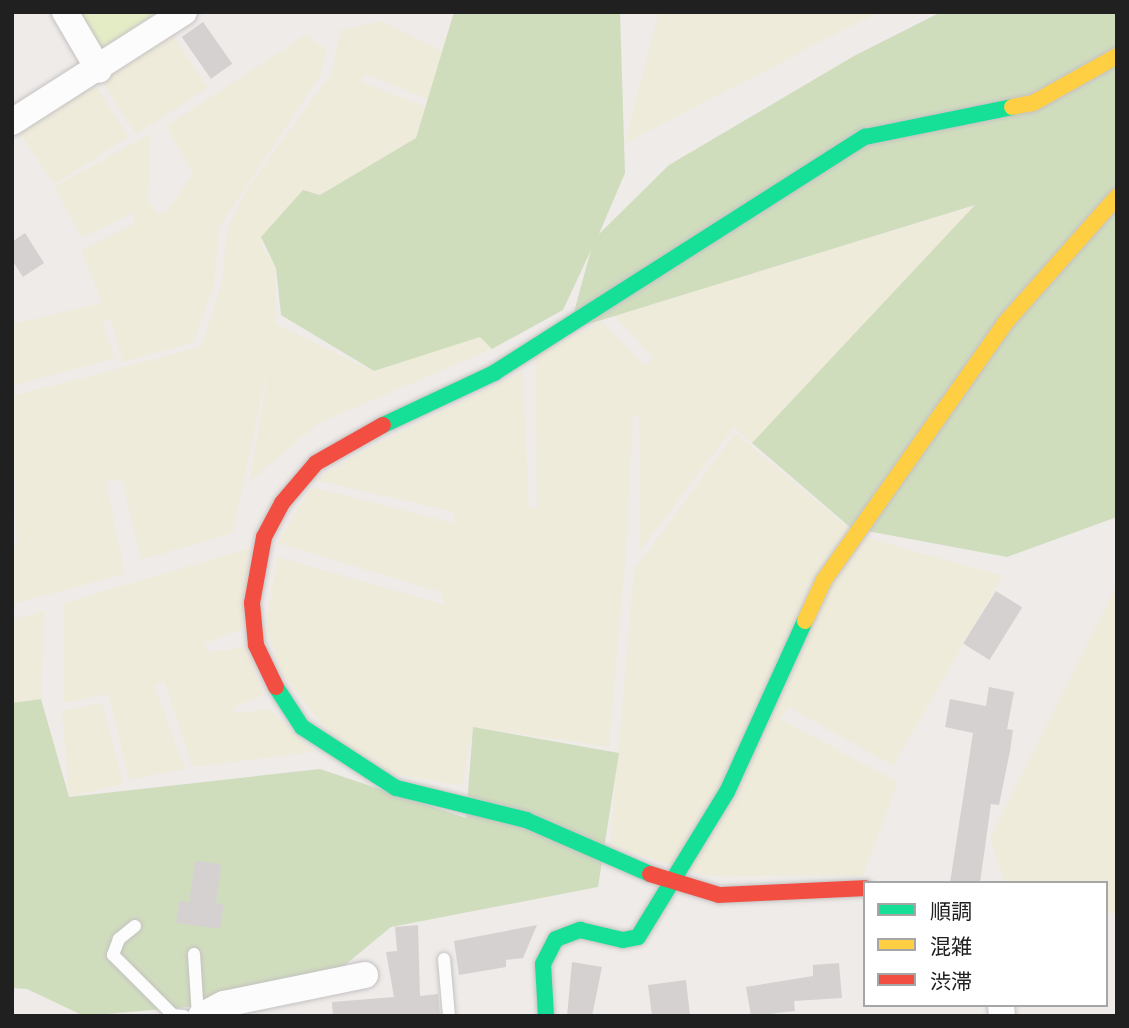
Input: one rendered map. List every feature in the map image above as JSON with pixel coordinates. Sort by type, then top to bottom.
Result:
[{"type":"street","points":[[65,12],[99,70]]},
{"type":"street","points":[[12,122],[99,70],[184,12]]},
{"type":"street","points":[[863,888],[719,895],[673,884],[526,820],[396,788],[302,727],[273,683],[256,645],[252,603],[262,551],[282,503],[316,463],[351,440],[494,373],[865,137],[1034,103],[1117,56]]},
{"type":"street","points":[[546,1016],[542,964],[556,939],[580,930],[623,940],[638,937],[673,884],[727,792],[824,580],[1005,323],[1117,197]]},
{"type":"street","points":[[200,1016],[224,1004],[365,975]]},
{"type":"lane","points":[[135,926],[119,939],[113,955],[173,1015],[184,1016]]},
{"type":"lane","points":[[194,954],[200,1016]]},
{"type":"lane","points":[[444,959],[449,1016]]},
{"type":"shaded area","points":[[659,12],[879,12],[624,144]]},
{"type":"shaded area","points":[[381,21],[442,51],[428,99],[364,74],[361,82],[425,106],[416,138],[320,195],[261,244],[276,268],[275,324],[373,371],[480,337],[492,349],[319,423],[250,481],[270,356],[233,533],[141,560],[122,480],[106,482],[125,574],[12,604],[12,546],[17,546],[12,396],[201,347],[222,282],[227,230],[247,189],[332,72],[340,30]]},
{"type":"shaded area","points":[[170,30],[208,88],[136,134],[99,76]]},
{"type":"shaded area","points":[[306,35],[326,49],[321,74],[220,226],[214,284],[194,342],[123,362],[110,319],[102,323],[115,358],[12,386],[12,324],[102,303],[81,250],[133,224],[133,213],[82,238],[54,187],[151,133],[148,201],[158,214],[166,212],[193,174],[166,126]]},
{"type":"shaded area","points":[[92,80],[128,136],[54,185],[17,128]]},
{"type":"shaded area","points":[[977,205],[752,443],[734,427],[640,551],[639,418],[633,415],[626,553],[609,747],[473,727],[462,786],[395,774],[337,744],[281,672],[266,626],[277,557],[445,605],[440,592],[277,543],[312,487],[452,523],[455,512],[315,480],[364,450],[523,371],[529,509],[537,509],[535,356],[601,321],[645,366],[654,358],[614,316]]},
{"type":"shaded area","points":[[735,433],[857,535],[1003,576],[893,766],[789,707],[780,719],[898,782],[863,876],[706,876],[610,846],[634,570]]},
{"type":"shaded area","points":[[250,548],[242,629],[204,644],[208,652],[246,647],[264,695],[233,707],[235,713],[270,709],[314,752],[192,767],[164,681],[154,685],[185,769],[129,780],[108,694],[64,703],[64,603]]},
{"type":"shaded area","points":[[1117,584],[1117,913],[1108,913],[1108,881],[1003,881],[990,837]]},
{"type":"shaded area","points":[[45,611],[41,699],[12,703],[12,619]]},
{"type":"shaded area","points":[[102,703],[123,784],[69,797],[62,711]]},
{"type":"green space","points":[[78,12],[157,12],[102,49]]},
{"type":"green space","points":[[454,12],[620,12],[625,173],[599,234],[669,165],[854,56],[941,12],[1117,12],[1117,517],[1007,557],[851,528],[752,443],[975,205],[569,330],[591,250],[563,310],[492,349],[480,337],[374,371],[281,315],[276,268],[261,237],[303,190],[320,195],[416,138]]},
{"type":"green space","points":[[41,699],[69,797],[320,769],[466,818],[473,727],[619,753],[598,887],[391,927],[329,978],[232,1003],[84,1016],[27,989],[12,988],[12,703]]},
{"type":"building","points":[[203,22],[232,64],[211,79],[182,37]]},
{"type":"building","points":[[25,233],[44,263],[23,277],[12,260],[12,242]]},
{"type":"building","points":[[996,591],[1022,607],[989,660],[963,644]]},
{"type":"building","points":[[989,687],[1014,692],[1007,729],[1013,730],[999,805],[991,804],[980,881],[950,881],[973,733],[945,727],[950,699],[986,706]]},
{"type":"building","points":[[195,861],[221,864],[216,903],[224,904],[220,929],[176,923],[179,901],[189,902]]},
{"type":"building","points":[[418,925],[420,996],[438,994],[440,1016],[333,1016],[332,1002],[394,997],[386,952],[397,951],[395,927]]},
{"type":"building","points":[[537,925],[523,958],[506,960],[506,967],[459,975],[454,941]]},
{"type":"building","points":[[572,962],[602,967],[592,1016],[567,1016]]},
{"type":"building","points":[[839,963],[842,998],[794,1001],[795,1011],[751,1016],[746,987],[813,976],[813,965]]},
{"type":"building","points":[[686,980],[690,1016],[652,1016],[648,985]]},
{"type":"traffic: fast","points":[[383,425],[494,373],[865,137],[1012,107]]},
{"type":"traffic: fast","points":[[546,1016],[543,964],[556,939],[580,930],[623,940],[638,937],[727,792],[805,621]]},
{"type":"traffic: fast","points":[[276,687],[302,727],[396,788],[526,820],[650,874]]},
{"type":"traffic: slow","points":[[1012,107],[1033,103],[1117,56]]},
{"type":"traffic: slow","points":[[805,621],[824,580],[1005,323],[1117,197]]},
{"type":"traffic: jam","points":[[276,687],[256,645],[252,603],[264,537],[282,503],[316,463],[383,425]]},
{"type":"traffic: jam","points":[[650,874],[719,895],[863,888]]}]
